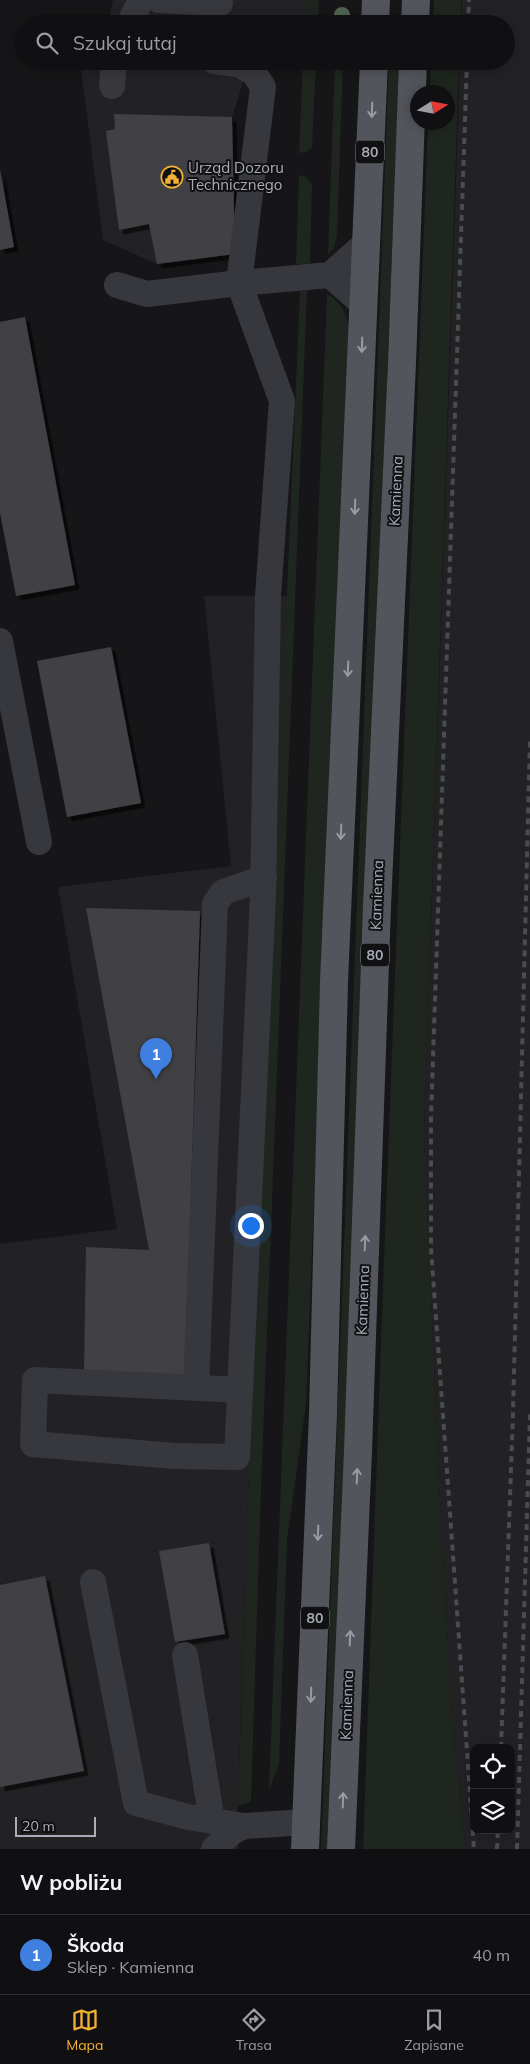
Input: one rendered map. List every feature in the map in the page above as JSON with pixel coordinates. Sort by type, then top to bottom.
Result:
[{"type":"main road","points":[[375,15],[376,0]]},
{"type":"main road","points":[[415,15],[416,0]]},
{"type":"main road","name":"80","points":[[305,1849],[323,1414],[334,982],[374,70]]},
{"type":"main road","name":"Kamienna","points":[[341,1849],[358,1452],[377,896],[402,363],[413,70]]},
{"type":"street","points":[[134,15],[141,0]]},
{"type":"street","points":[[159,0],[219,9]]},
{"type":"street","points":[[240,1390],[35,1380],[33,1444],[174,1456],[237,1458],[264,878],[268,596],[282,401],[239,283],[263,87],[254,73],[249,70]]},
{"type":"street","points":[[117,285],[147,294],[330,275],[366,244]]},
{"type":"street","points":[[330,275],[364,305]]},
{"type":"street","points":[[0,641],[40,842]]},
{"type":"street","points":[[196,1388],[215,904],[223,892],[264,878]]},
{"type":"street","points":[[93,1582],[136,1803],[188,1818],[244,1826],[306,1822]]},
{"type":"street","points":[[185,1655],[212,1821]]},
{"type":"street","points":[[214,1849],[232,1832],[244,1826]]},
{"type":"shaded area","points":[[113,0],[308,0],[307,15],[110,15]]},
{"type":"shaded area","points":[[308,0],[319,0],[318,15],[307,15]]},
{"type":"shaded area","points":[[434,0],[461,0],[461,15],[433,15]]},
{"type":"shaded area","points":[[462,0],[530,0],[530,1849],[466,1849],[452,1720],[439,1481],[424,1135],[460,70],[515,70],[515,15],[461,15]]},
{"type":"shaded area","name":"Urząd Dozoru Technicznego","points":[[81,70],[245,70],[245,76],[232,117],[235,254],[157,264],[103,240]]},
{"type":"shaded area","points":[[303,70],[316,70],[312,148],[306,152],[299,153]]},
{"type":"shaded area","points":[[335,70],[343,70],[337,236],[334,248],[328,255]]},
{"type":"shaded area","points":[[389,70],[399,70],[330,1849],[321,1849]]},
{"type":"shaded area","points":[[431,70],[459,70],[424,1135],[439,1481],[452,1720],[466,1849],[363,1849],[428,130],[455,130],[455,85],[430,85]]},
{"type":"shaded area","points":[[299,175],[305,176],[312,184],[310,264],[296,264]]},
{"type":"shaded area","points":[[307,290],[261,1489],[251,1802],[238,1806],[247,1519],[300,291]]},
{"type":"shaded area","points":[[327,294],[342,308],[349,327],[306,1404],[287,1540],[279,1764],[269,1789]]},
{"type":"shaded area","points":[[204,596],[288,596],[247,1519],[237,1830],[239,1849],[0,1849],[0,1244],[117,1229],[58,887],[231,866]]},
{"type":"building","name":"Urząd Dozoru Technicznego","points":[[114,114],[232,117],[235,254],[157,264],[149,224],[119,230],[106,131],[115,129]]},
{"type":"building","points":[[0,169],[14,247],[0,250]]},
{"type":"building","points":[[25,317],[75,585],[16,596],[0,513],[0,322]]},
{"type":"building","points":[[111,647],[141,803],[67,817],[37,661]]},
{"type":"building","points":[[86,908],[200,911],[185,1377],[84,1372],[86,1247],[149,1250]]},
{"type":"building","points":[[209,1543],[225,1634],[175,1642],[159,1551]]},
{"type":"building","points":[[45,1576],[84,1771],[0,1787],[0,1585]]},
{"type":"railway","points":[[468,15],[469,0]]},
{"type":"railway","points":[[467,70],[431,1117],[431,1248],[474,1849]]},
{"type":"railway","points":[[501,1744],[513,1413],[530,738]]},
{"type":"railway","points":[[517,1849],[530,1414]]},
{"type":"railway","points":[[497,1849],[498,1834]]},
{"type":"place","name":"Urząd Dozoru Technicznego","points":[[172,177]]},
{"type":"place","name":"Škoda","points":[[156,1079]]}]
